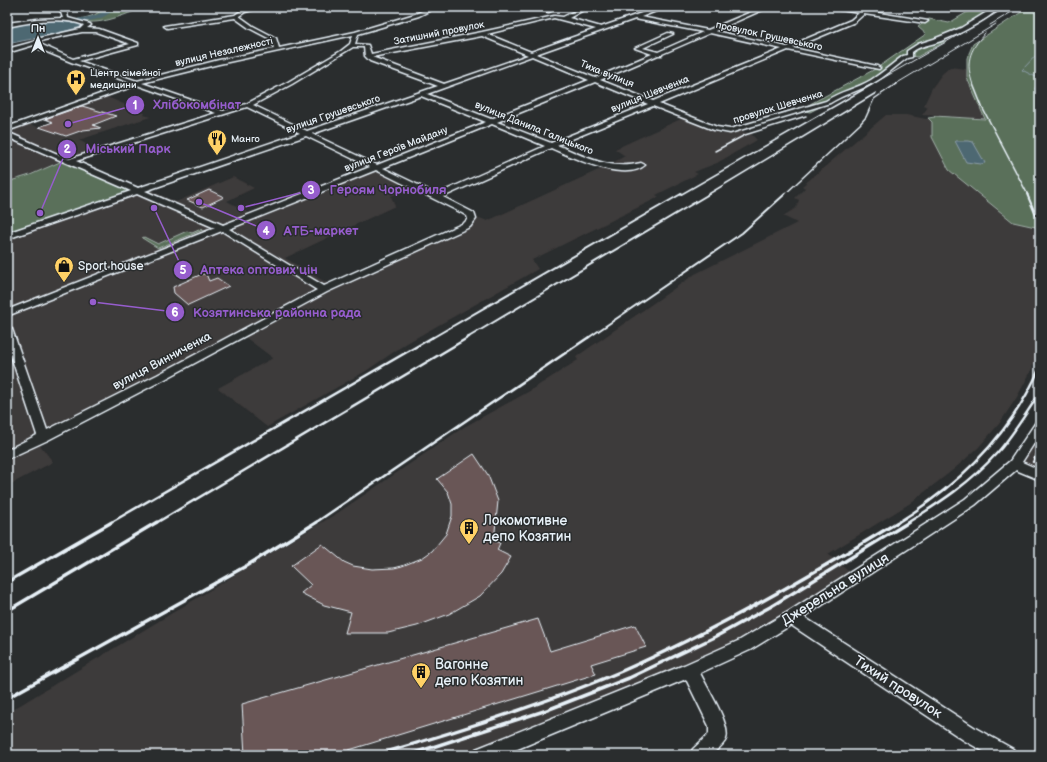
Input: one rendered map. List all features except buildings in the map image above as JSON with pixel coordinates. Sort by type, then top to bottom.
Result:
[{"type":"street","points":[[60,7],[65,13],[66,19]]},
{"type":"street","points":[[166,26],[236,16],[243,11],[261,7]]},
{"type":"street","name":"вулиця Незалежності","points":[[7,129],[136,83],[201,66],[356,33],[417,15],[435,7]]},
{"type":"street","points":[[528,7],[549,11]]},
{"type":"street","points":[[562,18],[587,7]]},
{"type":"street","name":"вулиця Грушевського","points":[[7,236],[526,58],[537,51],[664,7]]},
{"type":"street","name":"вулиця Героїв Майдану","points":[[7,313],[494,122],[660,54],[767,7]]},
{"type":"street","points":[[825,7],[925,21]]},
{"type":"street","name":"вулиця Шевченка","points":[[437,197],[550,146],[847,24],[869,7]]},
{"type":"street","name":"провулок Шевченка","points":[[725,131],[735,130],[824,104],[840,94],[858,89],[873,81],[910,56],[909,52],[916,46],[924,42],[942,38],[970,24],[998,7]]},
{"type":"street","points":[[236,16],[251,27],[272,37],[277,49]]},
{"type":"street","name":"Затишний провулок","points":[[368,56],[482,34],[554,17],[562,18]]},
{"type":"street","name":"провулок Грушевського","points":[[634,17],[877,68]]},
{"type":"street","points":[[562,18],[602,29]]},
{"type":"street","points":[[7,25],[41,20],[66,19],[88,25],[82,30]]},
{"type":"street","points":[[7,51],[35,44],[42,39],[82,30],[97,30],[136,44],[73,62]]},
{"type":"street","points":[[69,161],[248,105],[299,78],[343,52],[352,44],[356,33]]},
{"type":"street","name":"Тиха вулиця","points":[[482,34],[653,104],[716,129],[725,131]]},
{"type":"street","points":[[660,54],[638,48],[670,34]]},
{"type":"street","points":[[35,44],[73,62],[223,113]]},
{"type":"street","points":[[352,44],[366,46],[368,56],[372,60],[444,86]]},
{"type":"street","name":"вулиця Данила Галицького","points":[[422,94],[605,167],[633,168],[640,165]]},
{"type":"street","points":[[248,105],[437,197]]},
{"type":"street","points":[[7,134],[222,228],[324,290]]},
{"type":"street","name":"вулиця Винниченка","points":[[7,455],[161,377],[324,290],[467,225],[472,219],[469,213],[437,197]]},
{"type":"street","points":[[7,329],[44,437]]},
{"type":"street","name":"Джерельна вулиця","points":[[482,755],[690,670],[739,648],[791,618],[970,502],[1014,464],[1040,425]]},
{"type":"street","points":[[1014,464],[1040,475]]},
{"type":"street","name":"Тихий провулок","points":[[791,618],[972,735],[1007,755]]},
{"type":"street","points":[[690,670],[717,725],[718,737],[699,755]]},
{"type":"shaded area","points":[[950,67],[966,69],[970,86],[986,119],[922,115],[928,107],[924,105],[932,88],[942,74]]},
{"type":"shaded area","points":[[107,97],[145,113],[144,115],[150,117],[79,140],[98,151],[7,182],[7,134],[14,133],[13,131],[16,129],[28,124],[38,127],[52,122],[41,118],[54,114],[61,116],[83,107],[78,105]]},
{"type":"shaded area","points":[[886,115],[906,115],[926,119],[932,117],[1032,224],[1040,260],[1040,346],[1031,371],[1017,397],[999,424],[978,448],[953,470],[909,504],[828,554],[855,577],[792,617],[482,755],[7,755],[7,713],[339,512],[464,427],[528,392],[578,360],[576,357],[695,274],[797,223],[783,216],[796,208],[799,200],[795,198],[805,188],[802,186]]},
{"type":"shaded area","points":[[683,118],[722,134],[741,131],[751,134],[757,140],[717,163],[694,172],[698,174],[656,195],[659,197],[532,260],[538,269],[407,343],[366,371],[267,427],[218,388],[273,358],[241,334],[37,441],[53,462],[7,486],[7,329],[34,406],[7,322],[7,236],[147,187],[152,191],[176,202],[233,177],[254,188],[227,201],[249,213],[350,174],[354,176],[376,168],[415,186],[391,196],[395,206],[285,258],[332,286],[480,218],[487,221],[605,167],[625,156],[615,149]]},
{"type":"shaded area","points":[[1040,434],[1040,471],[1021,463]]},
{"type":"green space","points":[[103,7],[146,7],[102,21],[85,22],[76,20],[95,15]]},
{"type":"green space","points":[[976,7],[998,7],[942,39],[946,41],[917,57],[910,56],[882,75],[810,112],[799,110],[877,68],[926,34],[918,27],[929,19],[949,23]]},
{"type":"green space","points":[[1015,7],[1040,7],[1040,228],[1013,222],[949,170],[932,137],[932,122],[928,118],[935,117],[934,116],[985,119],[967,78],[967,58],[973,44],[1023,11]]},
{"type":"green space","points":[[69,161],[137,191],[7,236],[7,182],[30,175],[60,162]]},
{"type":"green space","points":[[201,229],[203,230],[158,248],[142,238],[144,237],[158,244],[187,231],[192,233]]},
{"type":"water","points":[[49,20],[69,22],[84,26],[52,35],[7,44],[7,27]]},
{"type":"water","points":[[955,141],[973,142],[985,163],[981,164],[966,162]]},
{"type":"waterway","points":[[78,21],[101,16],[107,13],[111,7]]},
{"type":"waterway","points":[[975,7],[985,7]]},
{"type":"waterway","points":[[1036,12],[1040,13]]},
{"type":"waterway","points":[[1040,51],[1022,70],[1040,79]]},
{"type":"waterway","points":[[1037,85],[1040,81]]},
{"type":"waterway","points":[[1038,84],[1035,89],[1040,91]]},
{"type":"railway","points":[[871,85],[1007,7]]},
{"type":"railway","points":[[990,25],[1020,7]]},
{"type":"railway","points":[[894,85],[996,24]]},
{"type":"railway","points":[[973,85],[969,70],[970,57],[975,45],[985,33]]},
{"type":"railway","points":[[680,195],[873,84]]},
{"type":"railway","points":[[784,195],[860,124],[866,117],[874,99],[896,84]]},
{"type":"railway","points":[[973,84],[983,109],[1028,195]]},
{"type":"railway","points":[[707,195],[876,93]]},
{"type":"railway","points":[[715,151],[745,135],[806,116]]},
{"type":"railway","points":[[432,338],[681,194]]},
{"type":"railway","points":[[467,338],[709,194]]},
{"type":"railway","points":[[588,338],[742,233],[785,194]]},
{"type":"railway","points":[[1027,194],[1040,225]]},
{"type":"railway","points":[[110,523],[433,337]]},
{"type":"railway","points":[[156,523],[469,337]]},
{"type":"railway","points":[[315,523],[589,337]]},
{"type":"railway","points":[[897,523],[941,492],[962,475],[981,456],[1014,415],[1028,392],[1040,367]]},
{"type":"railway","points":[[907,523],[966,483],[987,464],[1008,439],[1040,393]]},
{"type":"railway","points":[[1033,462],[1040,449]]},
{"type":"railway","points":[[7,582],[112,522]]},
{"type":"railway","points":[[7,611],[157,522]]},
{"type":"railway","points":[[7,698],[246,566],[317,522]]},
{"type":"railway","points":[[376,755],[500,717],[592,683],[658,655],[763,601],[898,522]]},
{"type":"railway","points":[[408,755],[547,710],[629,678],[715,637],[770,607],[909,522]]},
{"type":"place","name":"Центр сімейної медицини","points":[[76,96]]},
{"type":"place","name":"Хлібокомбінат","points":[[68,124]]},
{"type":"place","name":"Манго","points":[[217,156]]},
{"type":"place","name":"АТБ-маркет","points":[[199,202]]},
{"type":"place","name":"Аптека оптових цін","points":[[154,208]]},
{"type":"place","name":"Героям Чорнобиля","points":[[241,208]]},
{"type":"place","name":"Міський Парк","points":[[40,213]]},
{"type":"place","name":"Sport house","points":[[64,283]]},
{"type":"place","name":"Козятинська районна рада","points":[[93,302]]},
{"type":"place","name":"Локомотивне депо Козятин","points":[[469,545]]},
{"type":"place","name":"Вагонне депо Козятин","points":[[421,689]]}]
